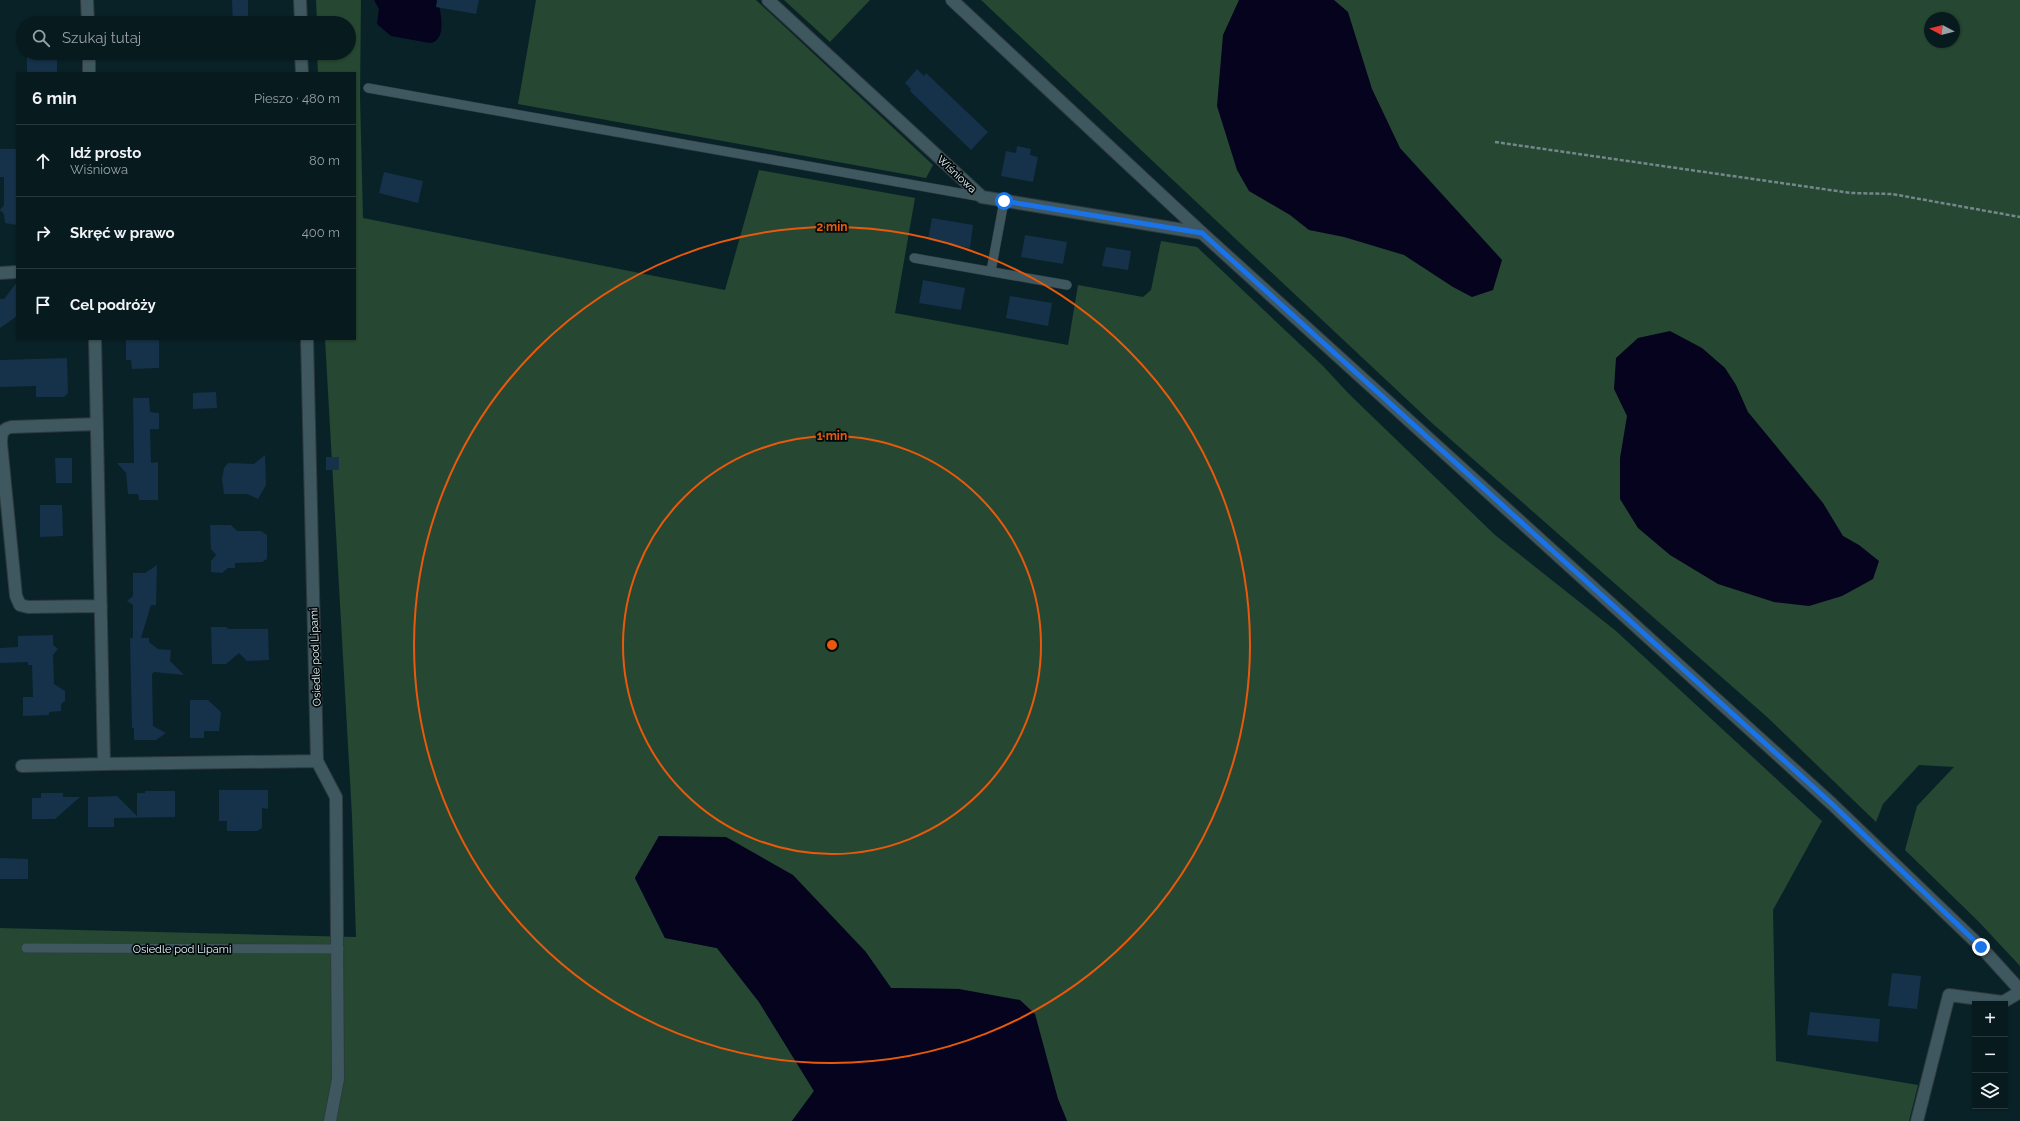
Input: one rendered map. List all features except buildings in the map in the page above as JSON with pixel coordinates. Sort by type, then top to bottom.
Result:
[{"type":"street","points":[[87,0],[88,16]]},
{"type":"street","points":[[300,0],[301,16]]},
{"type":"street","name":"Wiśniowa","points":[[768,0],[982,197],[1202,233]]},
{"type":"street","points":[[952,0],[1202,233],[1832,804],[1981,947],[2020,991],[2003,1002],[1950,995],[1917,1121]]},
{"type":"street","points":[[89,60],[89,72]]},
{"type":"street","points":[[301,60],[302,72]]},
{"type":"street","points":[[0,273],[16,272]]},
{"type":"street","points":[[95,340],[104,764]]},
{"type":"street","name":"Osiedle pod Lipami","points":[[307,340],[317,761]]},
{"type":"street","points":[[97,424],[11,427],[6,428],[2,433],[1,443],[16,596],[20,604],[28,607],[101,606]]},
{"type":"street","points":[[22,766],[317,761],[336,797],[339,949],[338,1079],[330,1121]]},
{"type":"lane","points":[[368,88],[982,197]]},
{"type":"lane","points":[[991,271],[1004,201]]},
{"type":"lane","points":[[914,258],[1067,285]]},
{"type":"lane","name":"Osiedle pod Lipami","points":[[26,948],[339,949]]},
{"type":"path","points":[[1495,142],[1851,194],[1892,194],[2020,217]]},
{"type":"green space","points":[[316,0],[361,0],[360,96],[363,218],[725,290],[759,170],[915,198],[895,313],[1068,345],[1078,285],[1143,297],[1151,290],[1161,241],[1197,247],[1323,366],[1349,394],[1495,535],[1616,631],[1822,821],[1773,910],[1776,1061],[1918,1085],[1909,1121],[1067,1121],[1058,1099],[959,989],[891,988],[865,951],[659,836],[635,878],[665,938],[717,948],[759,1002],[814,1091],[792,1121],[0,1121],[0,928],[356,937],[352,816],[325,340],[356,340],[356,72],[318,72],[317,60],[356,60],[356,16],[317,16]]},
{"type":"green space","points":[[536,0],[756,0],[933,165],[926,178],[518,104]]},
{"type":"green space","points":[[784,0],[870,0],[830,42]]},
{"type":"green space","points":[[981,0],[2020,0],[2020,966],[1979,922],[1905,850],[1917,806],[1954,767],[1919,765],[1883,804],[1876,822],[1767,717],[1433,424]]},
{"type":"water","points":[[374,0],[438,0],[442,25],[439,37],[436,41],[430,43],[391,36],[377,24],[379,9]]},
{"type":"water","points":[[1239,0],[1334,0],[1348,12],[1372,89],[1400,148],[1502,260],[1493,290],[1472,297],[1453,287],[1404,255],[1344,237],[1309,230],[1290,215],[1249,191],[1237,170],[1217,106],[1223,35]]},
{"type":"water","points":[[1670,331],[1702,348],[1725,368],[1736,385],[1748,412],[1823,503],[1843,536],[1859,545],[1879,561],[1873,579],[1842,596],[1809,606],[1774,602],[1718,584],[1670,555],[1638,528],[1620,499],[1620,458],[1627,416],[1614,389],[1616,358],[1638,338]]},
{"type":"water","points":[[659,836],[726,837],[793,875],[865,951],[891,988],[959,989],[1020,1000],[1035,1014],[1058,1099],[1067,1121],[792,1121],[814,1091],[759,1002],[717,948],[665,938],[635,878]]},
{"type":"route","points":[[1004,201],[1202,233],[1832,804],[1981,947]]}]
